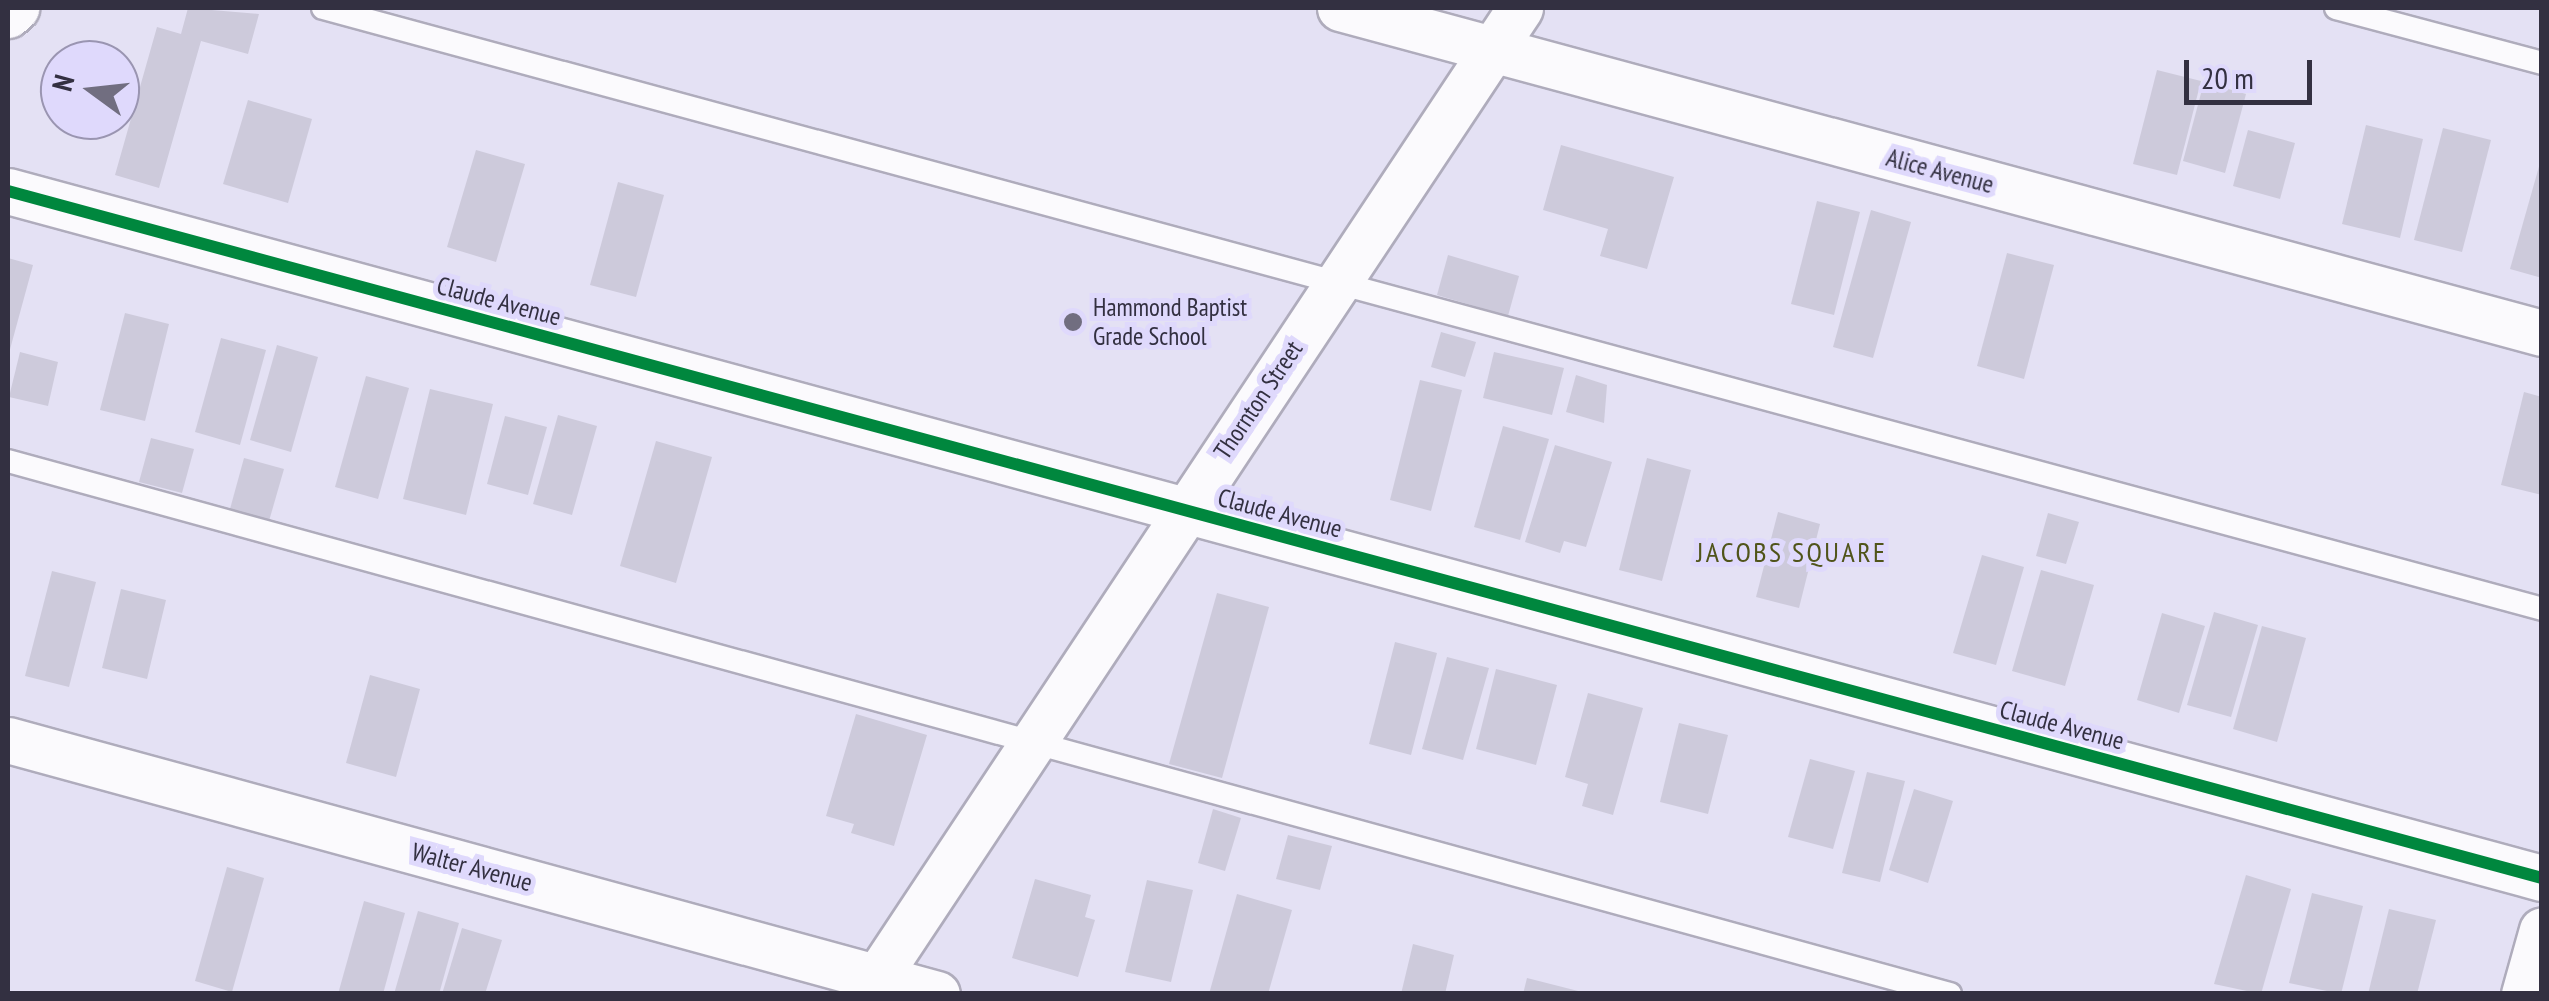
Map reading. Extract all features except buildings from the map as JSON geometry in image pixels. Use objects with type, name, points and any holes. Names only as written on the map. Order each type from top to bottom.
[{"type":"street","points":[[8,15],[16,8]]},
{"type":"street","name":"Alice Avenue","points":[[1340,8],[2542,333]]},
{"type":"street","name":"Thornton Street","points":[[871,986],[1520,8]]},
{"type":"street","name":"Claude Avenue","points":[[8,192],[2542,878]]},
{"type":"street","name":"Walter Avenue","points":[[8,740],[871,986],[937,994]]},
{"type":"street","points":[[2524,994],[2542,930]]},
{"type":"lane","points":[[323,8],[2542,609]]},
{"type":"lane","points":[[2336,8],[2542,63]]},
{"type":"lane","points":[[8,461],[1950,994]]},
{"type":"cycle path","points":[[8,191],[2542,878]]},
{"type":"place","name":"Hammond Baptist Grade School","points":[[1073,322]]},
{"type":"district","name":"JACOBS SQUARE","points":[[1792,552]]}]
